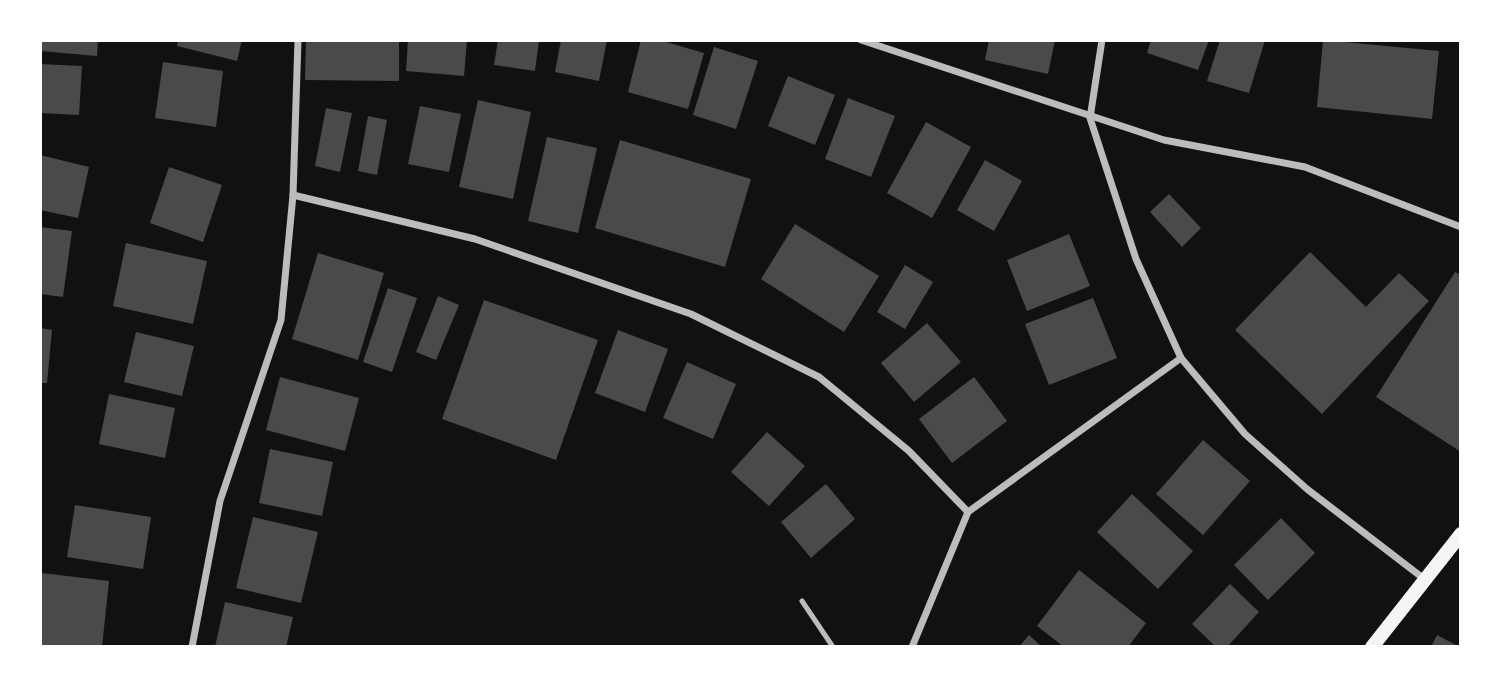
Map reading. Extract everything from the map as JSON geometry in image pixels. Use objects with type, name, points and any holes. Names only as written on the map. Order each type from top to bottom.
[{"type":"main road","points":[[1371,647],[1423,578],[1461,534]]},
{"type":"street","points":[[192,647],[220,501],[281,320],[293,195],[298,40]]},
{"type":"street","points":[[861,40],[1090,118],[1164,140],[1305,167],[1461,227]]},
{"type":"street","points":[[1102,40],[1090,118],[1136,259],[1181,358],[1245,434],[1307,489],[1423,578]]},
{"type":"street","points":[[293,195],[475,239],[691,314],[819,377],[909,451],[968,512]]},
{"type":"street","points":[[912,647],[968,512],[1181,358]]},
{"type":"lane","points":[[802,601],[833,647]]},
{"type":"building","points":[[40,40],[98,40],[97,56],[40,51]]},
{"type":"building","points":[[178,40],[242,40],[237,61],[177,46]]},
{"type":"building","points":[[306,40],[399,40],[399,81],[305,80]]},
{"type":"building","points":[[408,40],[467,40],[464,76],[406,71]]},
{"type":"building","points":[[498,40],[539,40],[535,71],[494,65]]},
{"type":"building","points":[[561,40],[607,40],[599,81],[555,72]]},
{"type":"building","points":[[641,40],[659,40],[704,53],[688,109],[628,92]]},
{"type":"building","points":[[989,40],[1055,40],[1048,74],[985,60]]},
{"type":"building","points":[[1151,40],[1209,40],[1198,70],[1147,53]]},
{"type":"building","points":[[1220,40],[1265,40],[1249,93],[1207,81]]},
{"type":"building","points":[[1323,40],[1439,51],[1432,119],[1317,107]]},
{"type":"building","points":[[714,47],[758,61],[736,129],[693,115]]},
{"type":"building","points":[[163,62],[223,71],[216,127],[155,118]]},
{"type":"building","points":[[40,64],[82,66],[79,115],[40,113]]},
{"type":"building","points":[[788,76],[835,95],[815,145],[768,126]]},
{"type":"building","points":[[848,98],[895,116],[871,177],[825,159]]},
{"type":"building","points":[[478,100],[531,112],[513,199],[459,187]]},
{"type":"building","points":[[420,106],[461,114],[449,172],[408,164]]},
{"type":"building","points":[[326,108],[352,113],[340,172],[315,166]]},
{"type":"building","points":[[368,116],[387,120],[377,175],[358,171]]},
{"type":"building","points":[[926,122],[971,147],[932,218],[887,193]]},
{"type":"building","points":[[547,137],[597,148],[578,233],[528,221]]},
{"type":"building","points":[[620,140],[751,179],[725,267],[595,228]]},
{"type":"building","points":[[40,155],[89,167],[78,218],[40,210]]},
{"type":"building","points":[[985,160],[1022,181],[994,231],[957,210]]},
{"type":"building","points":[[169,167],[222,185],[203,242],[150,223]]},
{"type":"building","points":[[1169,194],[1201,228],[1182,247],[1150,212]]},
{"type":"building","points":[[795,224],[879,276],[844,332],[761,279]]},
{"type":"building","points":[[40,227],[72,231],[63,297],[40,294]]},
{"type":"building","points":[[1069,234],[1090,286],[1027,311],[1007,260]]},
{"type":"building","points":[[126,243],[207,261],[193,324],[113,306]]},
{"type":"building","points":[[1310,252],[1366,307],[1399,273],[1429,301],[1322,414],[1235,330]]},
{"type":"building","points":[[318,253],[384,273],[358,360],[292,339]]},
{"type":"building","points":[[905,265],[933,282],[905,329],[877,312]]},
{"type":"building","points":[[1455,272],[1461,275],[1461,452],[1376,397]]},
{"type":"building","points":[[388,288],[417,298],[392,372],[363,362]]},
{"type":"building","points":[[438,296],[459,305],[436,360],[416,352]]},
{"type":"building","points":[[1093,298],[1117,358],[1049,385],[1025,324]]},
{"type":"building","points":[[484,300],[598,340],[556,460],[442,419]]},
{"type":"building","points":[[927,323],[961,362],[914,402],[881,363]]},
{"type":"building","points":[[40,328],[52,330],[47,383],[40,383]]},
{"type":"building","points":[[618,330],[668,349],[645,412],[595,393]]},
{"type":"building","points":[[136,332],[194,346],[182,396],[124,382]]},
{"type":"building","points":[[687,362],[736,384],[713,439],[663,418]]},
{"type":"building","points":[[280,377],[359,398],[345,451],[266,430]]},
{"type":"building","points":[[974,377],[1007,421],[952,463],[919,419]]},
{"type":"building","points":[[109,394],[175,408],[165,458],[99,444]]},
{"type":"building","points":[[767,432],[805,466],[769,506],[731,472]]},
{"type":"building","points":[[1203,440],[1250,481],[1203,535],[1156,494]]},
{"type":"building","points":[[270,449],[333,462],[322,516],[259,503]]},
{"type":"building","points":[[826,484],[855,519],[811,558],[781,522]]},
{"type":"building","points":[[1132,494],[1193,551],[1158,589],[1097,532]]},
{"type":"building","points":[[75,505],[151,517],[143,569],[67,557]]},
{"type":"building","points":[[253,517],[318,532],[301,603],[236,588]]},
{"type":"building","points":[[1281,518],[1315,553],[1268,600],[1234,565]]},
{"type":"building","points":[[1079,570],[1146,623],[1128,647],[1064,647],[1037,626]]},
{"type":"building","points":[[42,573],[109,581],[102,647],[40,647]]},
{"type":"building","points":[[1230,584],[1259,612],[1227,647],[1216,647],[1192,624]]},
{"type":"building","points":[[225,602],[293,617],[286,647],[215,647]]},
{"type":"building","points":[[1029,635],[1042,647],[1019,647]]},
{"type":"building","points":[[1437,635],[1460,647],[1431,647]]}]
